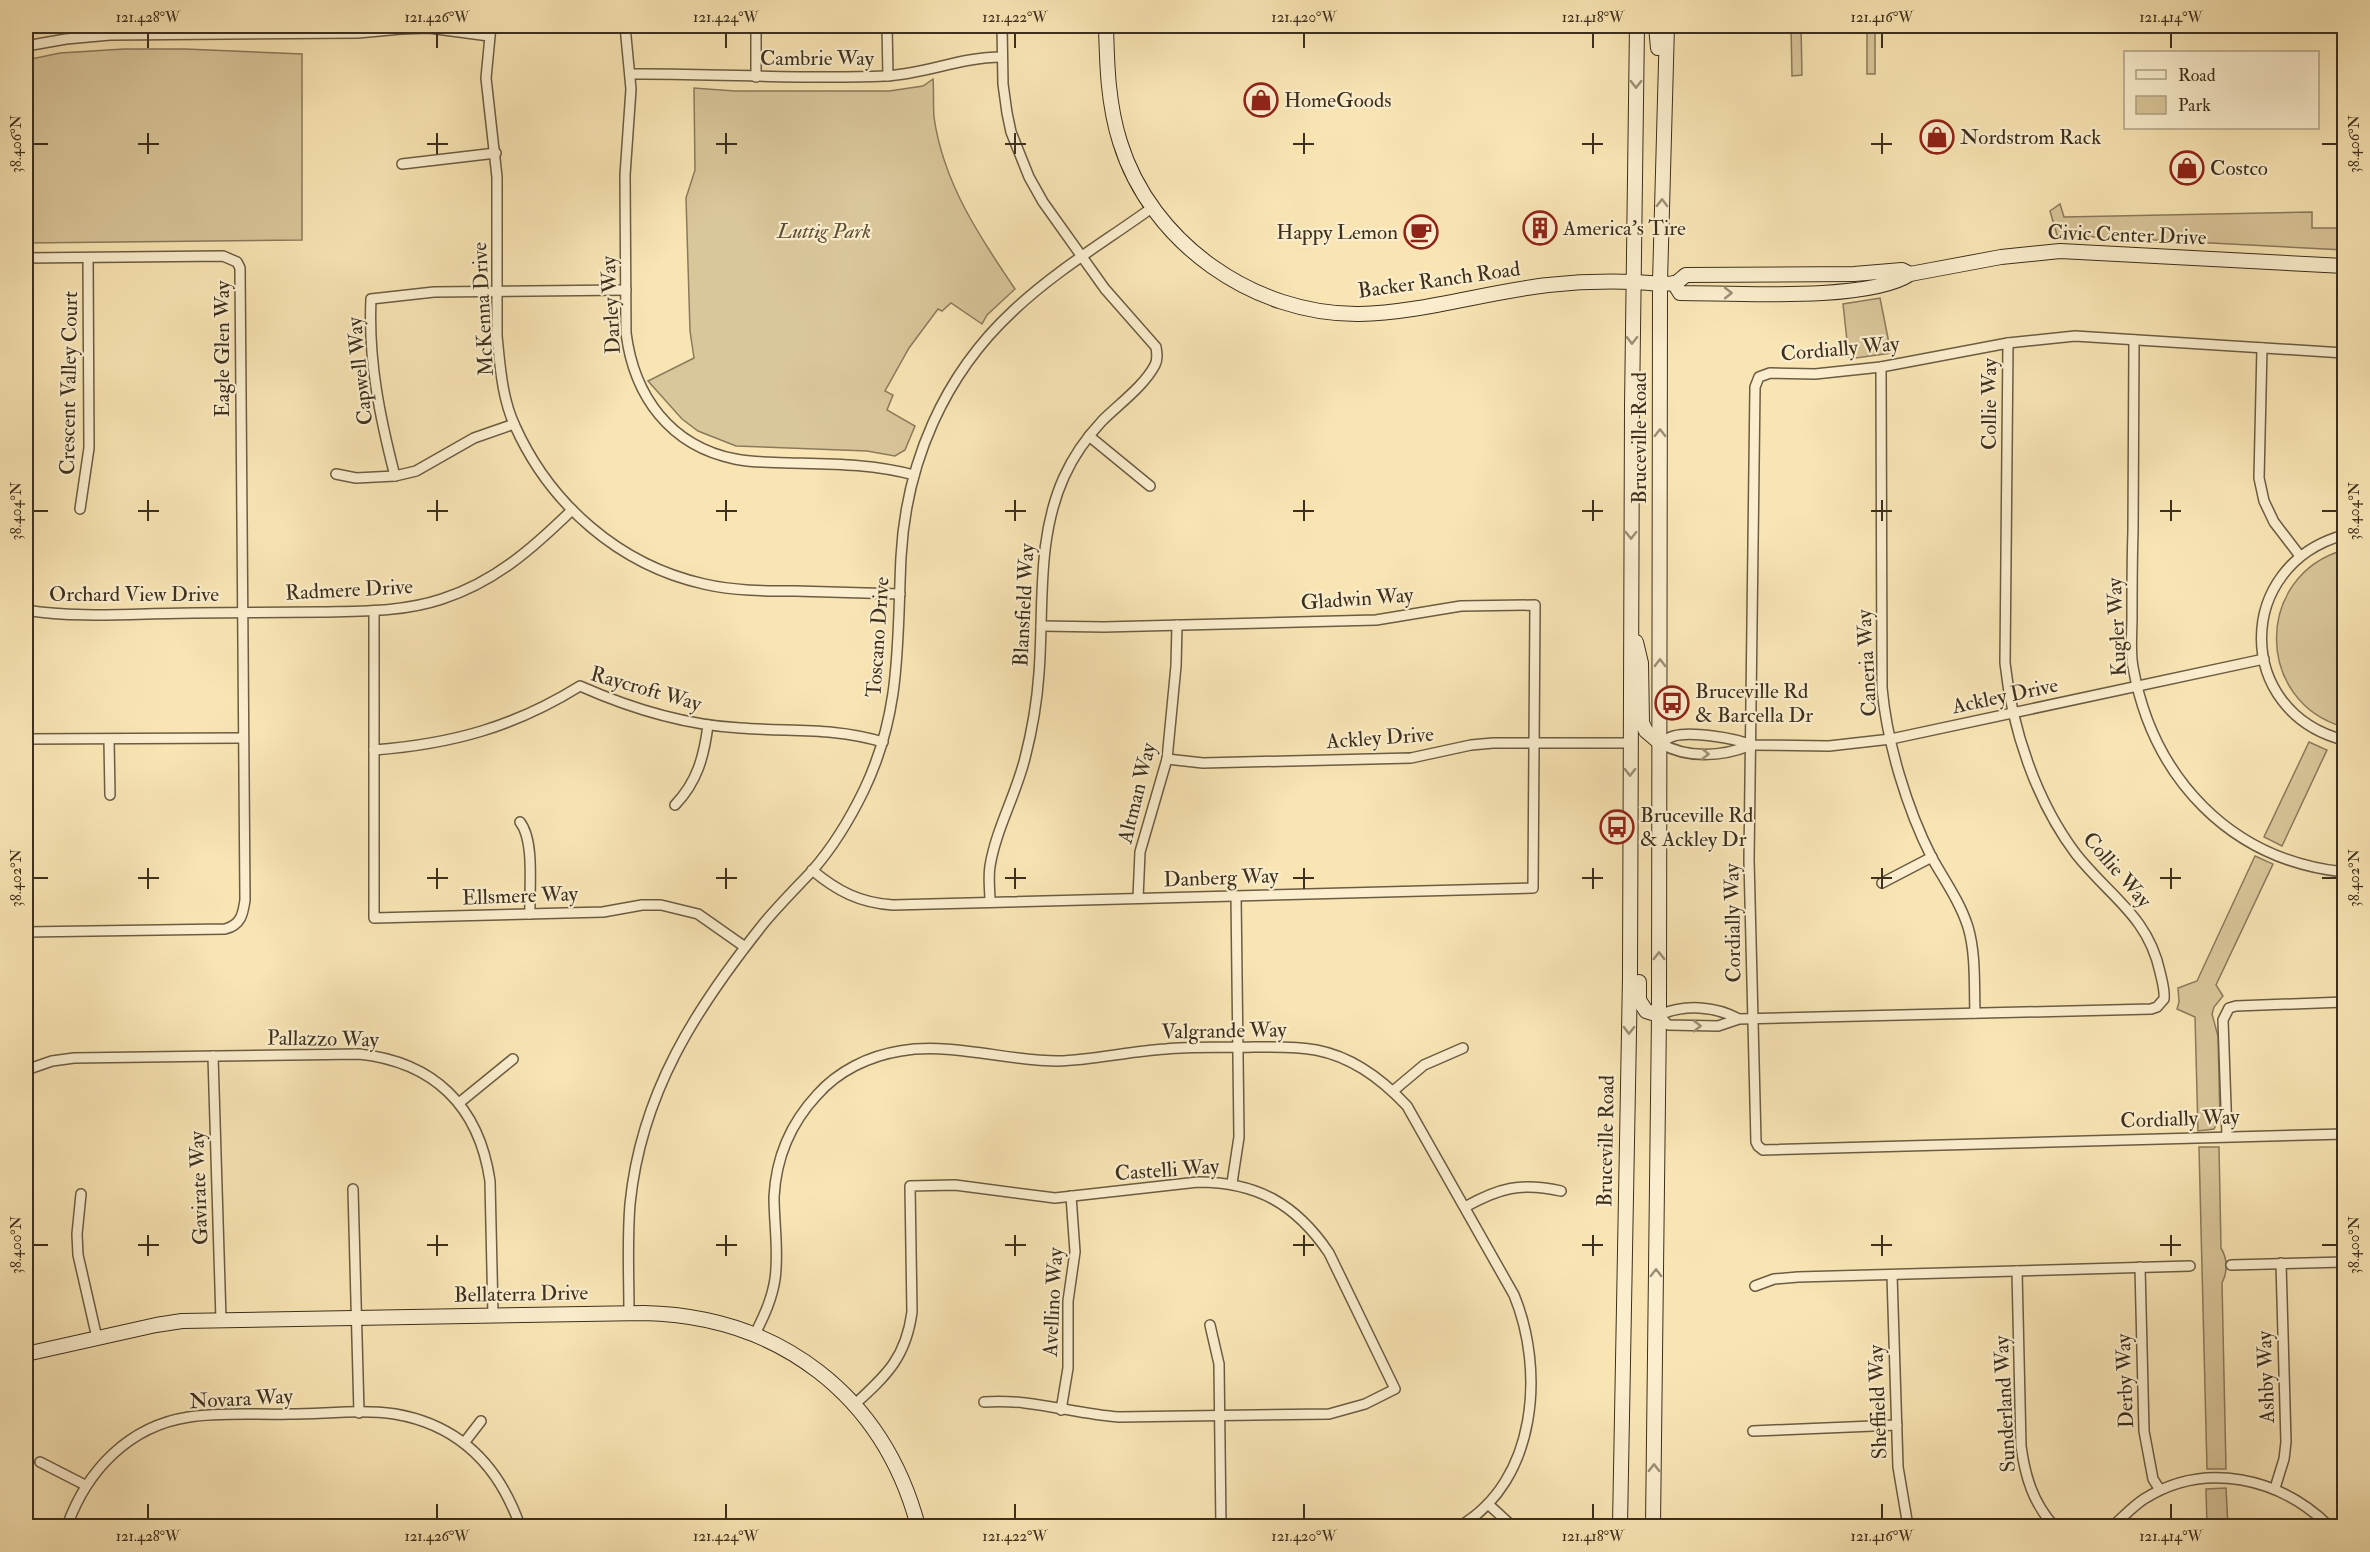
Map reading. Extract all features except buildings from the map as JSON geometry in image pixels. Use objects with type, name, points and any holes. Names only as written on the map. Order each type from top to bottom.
[{"type":"main road","name":"Backer Ranch Road","points":[[1106,26],[1107,75],[1112,115],[1120,144],[1132,172],[1153,207],[1185,245],[1216,270],[1251,290],[1307,309],[1337,313],[1376,313],[1548,285],[1633,281]]},
{"type":"main road","name":"Bruceville Road","points":[[1620,1527],[1630,977],[1633,281],[1637,26]]},
{"type":"main road","name":"Bruceville Road","points":[[1656,26],[1658,40],[1657,99],[1664,133]]},
{"type":"main road","name":"Bruceville Road","points":[[1653,1527],[1660,743],[1667,283],[1664,133],[1667,26]]},
{"type":"main road","name":"Civic Center Drive","points":[[1633,281],[1667,283],[1686,275],[1854,274],[1902,270],[1910,274],[2001,257],[2060,251],[2344,266]]},
{"type":"main road","name":"Bruceville Road","points":[[1631,623],[1641,663],[1642,723],[1646,731],[1660,743]]},
{"type":"main road","name":"Bruceville Road","points":[[1629,900],[1638,938],[1639,1000],[1646,1011],[1659,1014]]},
{"type":"main road","name":"Bellaterra Drive","points":[[26,1354],[182,1321],[629,1313],[686,1315],[726,1324],[755,1334],[809,1364],[855,1404],[891,1455],[908,1494],[918,1527]]},
{"type":"street","name":"McKenna Drive","points":[[491,26],[487,88],[496,153],[500,365],[514,424],[542,473],[572,510],[611,543],[637,559],[675,576],[704,584],[755,590],[900,594]]},
{"type":"street","name":"Darley Way","points":[[625,26],[631,116],[626,167],[626,333],[635,375],[645,395],[657,413],[678,433],[716,454],[737,460],[868,465],[914,475]]},
{"type":"street","points":[[756,26],[756,77]]},
{"type":"street","points":[[887,26],[888,76]]},
{"type":"street","points":[[1002,26],[1007,113],[1021,159],[1043,202],[1082,257]]},
{"type":"street","points":[[26,46],[66,39],[250,30],[429,28],[489,36]]},
{"type":"street","name":"Cambrie Way","points":[[630,74],[756,77],[888,76],[915,73],[962,60],[1002,57]]},
{"type":"street","points":[[402,164],[496,153]]},
{"type":"street","name":"Toscano Drive","points":[[629,1313],[630,1201],[645,1128],[667,1069],[684,1035],[745,947],[812,870],[842,831],[865,788],[883,742],[895,687],[903,537],[914,475],[932,422],[976,351],[1015,309],[1082,257],[1153,207]]},
{"type":"street","name":"Eagle Glen Way","points":[[26,258],[223,256],[237,262],[240,268],[240,528],[243,613]]},
{"type":"street","name":"Blansfield Way","points":[[990,902],[990,868],[994,849],[1018,785],[1034,717],[1039,675],[1044,544],[1054,500],[1065,475],[1089,436],[1140,383],[1155,365],[1158,356],[1151,340],[1105,289],[1082,257]]},
{"type":"street","name":"Crescent Valley Court","points":[[80,508],[89,448],[88,258]]},
{"type":"street","name":"Capwell Way","points":[[395,476],[375,390],[370,323],[371,299],[434,292],[626,290]]},
{"type":"street","name":"Cordially Way","points":[[2344,353],[2075,336],[2008,343],[1881,367],[1815,374],[1770,374],[1759,377],[1756,381],[1749,861],[1756,1142],[1763,1150],[2344,1134]]},
{"type":"street","name":"Kugler Way","points":[[2134,340],[2132,658],[2148,724],[2175,776],[2203,808],[2239,835],[2274,855],[2311,867],[2344,872]]},
{"type":"street","name":"Collie Way","points":[[1739,1019],[1726,1012],[1711,1009],[1673,1009],[1659,1014],[1668,1025],[1718,1026],[1739,1019],[2151,1009],[2162,1003],[2164,999],[2155,951],[2146,933],[2135,917],[2104,887],[2076,854],[2052,817],[2035,781],[2013,714],[2006,663],[2008,343]]},
{"type":"street","points":[[2262,348],[2259,478],[2274,522],[2300,556]]},
{"type":"street","name":"Caneria Way","points":[[1881,367],[1882,688],[1884,709],[1906,795],[1932,857],[1958,902],[1968,928],[1973,951],[1975,1013]]},
{"type":"street","points":[[336,474],[366,478],[395,476],[416,471],[474,438],[514,424]]},
{"type":"street","points":[[1089,436],[1150,486]]},
{"type":"street","name":"Radmere Drive","points":[[243,613],[374,611],[413,607],[442,599],[470,589],[520,559],[572,510]]},
{"type":"street","points":[[2344,536],[2319,544],[2300,556],[2277,581],[2268,601],[2262,630],[2264,659],[2272,683],[2288,707],[2312,727],[2344,740]]},
{"type":"street","name":"Gladwin Way","points":[[1041,626],[1376,620],[1461,606],[1535,605],[1534,744]]},
{"type":"street","name":"Orchard View Drive","points":[[26,610],[63,614],[243,613]]},
{"type":"street","name":"Ellsmere Way","points":[[374,611],[375,918],[603,912],[642,905],[674,907],[692,912],[709,921],[745,947]]},
{"type":"street","points":[[26,932],[225,929],[234,927],[240,920],[245,900],[242,738],[243,613]]},
{"type":"street","name":"Altman Way","points":[[1138,898],[1140,852],[1167,759],[1176,666],[1177,625]]},
{"type":"street","name":"Ackley Drive","points":[[1660,743],[1675,752],[1720,754],[1751,745],[1829,746],[1891,739],[2264,659]]},
{"type":"street","name":"Raycroft Way","points":[[374,750],[434,744],[481,732],[538,710],[580,686],[637,709],[672,719],[740,729],[841,731],[883,742]]},
{"type":"street","points":[[675,805],[697,775],[708,725]]},
{"type":"street","name":"Ackley Drive","points":[[1660,743],[1675,735],[1720,736],[1751,745]]},
{"type":"street","points":[[26,739],[242,738]]},
{"type":"street","points":[[109,740],[110,795]]},
{"type":"street","name":"Ackley Drive","points":[[1167,759],[1203,763],[1412,758],[1471,745],[1493,743],[1630,743]]},
{"type":"street","name":"Danberg Way","points":[[812,870],[846,894],[863,901],[881,904],[1533,888],[1534,744]]},
{"type":"street","points":[[520,822],[526,830],[530,847],[530,914]]},
{"type":"street","points":[[1882,883],[1932,857]]},
{"type":"street","points":[[1232,1183],[1239,1137],[1236,896]]},
{"type":"street","points":[[2227,1136],[2223,1020],[2229,1008],[2344,1002]]},
{"type":"street","name":"Valgrande Way","points":[[755,1334],[768,1306],[775,1279],[774,1197],[782,1152],[791,1130],[818,1093],[842,1074],[876,1057],[913,1049],[943,1049],[1061,1061],[1167,1048],[1292,1047],[1331,1054],[1371,1073],[1393,1091],[1418,1124],[1514,1295],[1527,1336],[1530,1357],[1529,1416],[1517,1460],[1506,1480],[1488,1504],[1460,1527]]},
{"type":"street","points":[[1393,1091],[1424,1065],[1463,1048]]},
{"type":"street","name":"Pallazzo Way","points":[[26,1070],[52,1061],[74,1058],[360,1054],[379,1056],[407,1064],[427,1075],[459,1103],[472,1121],[487,1160],[490,1181],[493,1315]]},
{"type":"street","name":"Gavirate Way","points":[[213,1056],[220,1320]]},
{"type":"street","points":[[459,1103],[513,1059]]},
{"type":"street","name":"Castelli Way","points":[[855,1404],[895,1364],[909,1331],[912,1312],[910,1186],[955,1185],[1041,1197],[1071,1196],[1198,1182],[1232,1183],[1253,1189],[1273,1198],[1302,1219],[1317,1235],[1329,1253],[1395,1389],[1365,1404],[1329,1414],[1119,1418],[1022,1402],[984,1402]]},
{"type":"street","points":[[1465,1207],[1491,1193],[1510,1188],[1542,1187],[1560,1191]]},
{"type":"street","points":[[353,1189],[359,1413]]},
{"type":"street","points":[[81,1194],[77,1233],[78,1255],[97,1338]]},
{"type":"street","name":"Avellino Way","points":[[1061,1410],[1068,1368],[1068,1301],[1075,1251],[1071,1196]]},
{"type":"street","points":[[2231,1264],[2344,1262]]},
{"type":"street","name":"Ashby Way","points":[[2275,1488],[2284,1459],[2286,1442],[2281,1263]]},
{"type":"street","points":[[1755,1286],[1774,1279],[1798,1277],[2190,1266]]},
{"type":"street","name":"Derby Way","points":[[2140,1268],[2144,1431],[2152,1479],[2160,1490]]},
{"type":"street","name":"Sunderland Way","points":[[2017,1271],[2021,1446],[2024,1472],[2035,1501],[2054,1527]]},
{"type":"street","name":"Sheffield Way","points":[[1893,1275],[1898,1467],[1908,1527]]},
{"type":"street","points":[[1210,1325],[1219,1364],[1221,1527]]},
{"type":"street","name":"Novara Way","points":[[67,1527],[85,1485],[99,1467],[123,1445],[157,1426],[202,1416],[359,1413],[393,1414],[416,1419],[464,1443],[481,1458],[500,1482],[520,1527]]},
{"type":"street","points":[[464,1443],[481,1421]]},
{"type":"street","points":[[1753,1431],[1897,1425]]},
{"type":"street","points":[[40,1462],[85,1485]]},
{"type":"street","points":[[2113,1527],[2143,1500],[2160,1490],[2198,1480],[2231,1478],[2275,1488],[2310,1509],[2329,1527]]},
{"type":"street","points":[[1488,1504],[1512,1527]]},
{"type":"green space","points":[[1791,26],[1801,26],[1802,75],[1792,76]]},
{"type":"green space","points":[[1867,26],[1875,26],[1875,74],[1867,74]]},
{"type":"green space","points":[[124,49],[302,54],[302,240],[26,243],[26,60],[60,53]]},
{"type":"green space","name":"Luttig Park","points":[[933,79],[934,117],[945,164],[964,208],[1015,289],[987,315],[982,324],[951,303],[942,311],[938,309],[909,348],[885,391],[893,395],[887,410],[915,426],[905,450],[895,456],[867,451],[736,446],[698,431],[682,419],[648,381],[694,358],[690,331],[686,198],[695,170],[694,88],[735,91],[889,91],[923,86]]},
{"type":"green space","points":[[2060,204],[2064,217],[2312,212],[2312,228],[2344,228],[2344,250],[2057,235],[2050,211]]},
{"type":"green space","points":[[1880,298],[1891,353],[1849,359],[1843,304]]},
{"type":"green space","points":[[2344,550],[2344,727],[2314,713],[2293,692],[2281,667],[2276,638],[2281,610],[2293,585],[2314,564]]},
{"type":"green space","points":[[2309,742],[2327,750],[2282,846],[2264,837]]},
{"type":"green space","points":[[2255,856],[2273,864],[2216,985],[2223,996],[2214,1007],[2212,1014],[2218,1036],[2220,1118],[2214,1129],[2198,1131],[2195,1017],[2177,1009],[2178,988],[2197,981]]},
{"type":"green space","points":[[2199,1147],[2219,1147],[2221,1248],[2226,1266],[2222,1283],[2226,1469],[2207,1469]]},
{"type":"green space","points":[[2226,1488],[2228,1526],[2207,1526],[2206,1489]]},
{"type":"place","name":"HomeGoods","points":[[1261,100]]},
{"type":"place","name":"Nordstrom Rack","points":[[1937,137]]},
{"type":"place","name":"Costco","points":[[2187,168]]},
{"type":"place","name":"America's Tire","points":[[1540,228]]},
{"type":"place","name":"Happy Lemon","points":[[1421,232]]},
{"type":"place","name":"Bruceville Rd & Barcella Dr","points":[[1672,703]]},
{"type":"place","name":"Bruceville Rd & Ackley Dr","points":[[1617,827]]}]
